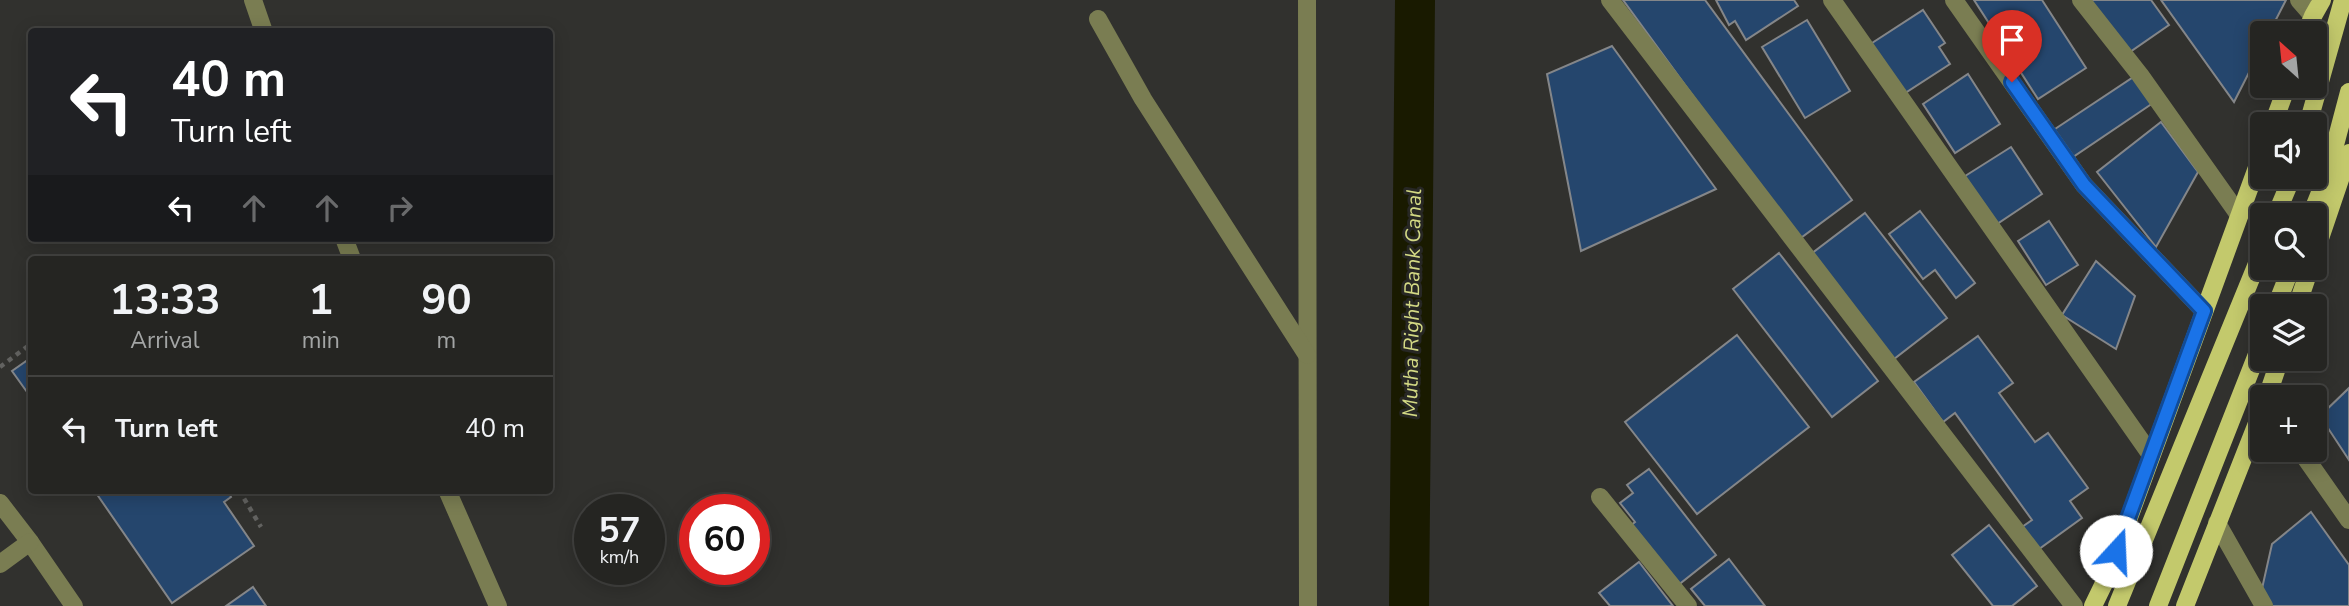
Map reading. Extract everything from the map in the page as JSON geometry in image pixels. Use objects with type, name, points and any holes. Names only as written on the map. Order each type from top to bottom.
[{"type":"main road","points":[[2310,21],[2322,0]]},
{"type":"main road","points":[[2311,112],[2343,0]]},
{"type":"main road","points":[[2316,203],[2327,175],[2349,92]]},
{"type":"main road","points":[[2327,218],[2349,153]]},
{"type":"main road","points":[[2092,606],[2108,575],[2250,186]]},
{"type":"main road","points":[[2117,606],[2250,280]]},
{"type":"main road","points":[[2158,606],[2250,371]]},
{"type":"main road","points":[[2185,606],[2250,440]]},
{"type":"street","points":[[253,0],[263,28]]},
{"type":"street","points":[[1307,0],[1308,606]]},
{"type":"street","points":[[1610,0],[2074,606]]},
{"type":"street","points":[[1832,0],[2151,456]]},
{"type":"street","points":[[1954,0],[2084,185],[2204,311]]},
{"type":"street","points":[[2081,0],[2140,75],[2239,215]]},
{"type":"street","points":[[2299,0],[2312,16]]},
{"type":"street","points":[[1098,19],[1143,99],[1307,356]]},
{"type":"street","points":[[2308,462],[2349,520]]},
{"type":"street","points":[[449,494],[498,606]]},
{"type":"street","points":[[1600,498],[1688,606]]},
{"type":"street","points":[[0,503],[74,606]]},
{"type":"street","points":[[2217,523],[2264,606]]},
{"type":"street","points":[[0,564],[30,542]]},
{"type":"path","points":[[0,367],[28,346]]},
{"type":"path","points":[[241,494],[261,527]]},
{"type":"building","points":[[1623,0],[1705,0],[1852,200],[1798,240]]},
{"type":"building","points":[[1716,0],[1794,0],[1798,6],[1746,40],[1735,21],[1729,25]]},
{"type":"building","points":[[1974,0],[2042,0],[2086,68],[2038,99]]},
{"type":"building","points":[[2089,0],[2151,0],[2169,25],[2127,54]]},
{"type":"building","points":[[2161,0],[2286,0],[2275,21],[2250,21],[2250,71],[2234,102]]},
{"type":"building","points":[[1923,10],[1945,43],[1939,47],[1950,64],[1902,95],[1869,45]]},
{"type":"building","points":[[1807,20],[1850,91],[1805,118],[1762,47]]},
{"type":"building","points":[[1612,46],[1716,189],[1581,251],[1547,74]]},
{"type":"building","points":[[1968,74],[2000,124],[1955,153],[1923,104]]},
{"type":"building","points":[[2138,74],[2156,101],[2070,159],[2052,131]]},
{"type":"building","points":[[2161,122],[2198,172],[2156,247],[2097,172]]},
{"type":"building","points":[[2011,147],[2042,194],[1994,226],[1962,178]]},
{"type":"building","points":[[1920,211],[1975,283],[1956,298],[1935,270],[1923,279],[1889,234]]},
{"type":"building","points":[[1865,213],[1947,318],[1894,359],[1811,254]]},
{"type":"building","points":[[2049,221],[2078,265],[2046,285],[2018,241]]},
{"type":"building","points":[[1779,253],[1878,381],[1832,417],[1733,289]]},
{"type":"building","points":[[2096,261],[2135,296],[2116,349],[2062,315]]},
{"type":"building","points":[[1737,335],[1809,427],[1697,514],[1625,422]]},
{"type":"building","points":[[1978,336],[2013,383],[1999,393],[2035,442],[2048,433],[2088,488],[2070,501],[2082,518],[2039,549],[2022,527],[2032,520],[1955,413],[1943,422],[1914,382]]},
{"type":"building","points":[[28,360],[28,393],[12,371]]},
{"type":"building","points":[[2349,388],[2349,460],[2327,427],[2327,409]]},
{"type":"building","points":[[1649,469],[1716,555],[1677,586],[1630,526],[1635,522],[1620,503],[1633,493],[1627,485]]},
{"type":"building","points":[[97,494],[229,494],[231,497],[224,502],[254,546],[172,603]]},
{"type":"building","points":[[2311,512],[2349,565],[2349,606],[2270,606],[2261,593],[2272,544]]},
{"type":"building","points":[[1989,525],[2037,586],[2012,606],[1993,606],[1952,555]]},
{"type":"building","points":[[1729,559],[1765,606],[1705,606],[1691,589]]},
{"type":"building","points":[[1639,562],[1673,606],[1610,606],[1599,593]]},
{"type":"building","points":[[253,587],[266,606],[226,606]]},
{"type":"waterway","name":"Mutha Right Bank Canal","points":[[1409,606],[1415,0]]},
{"type":"route","points":[[2012,82],[2084,185],[2204,311],[2116,551]]}]
